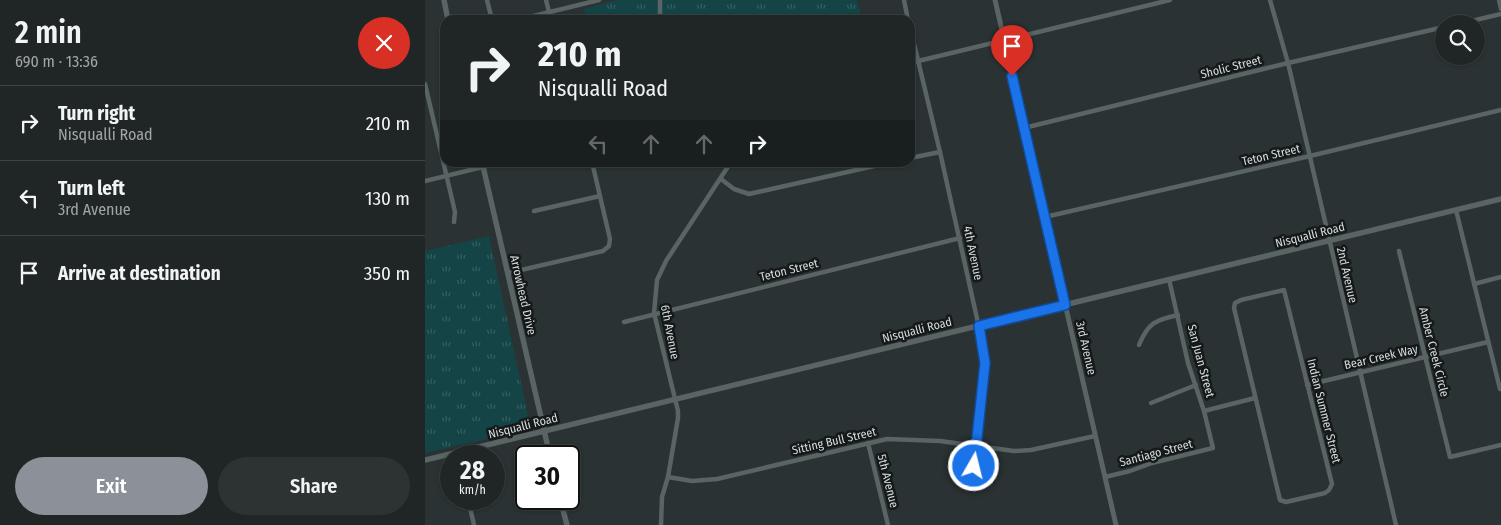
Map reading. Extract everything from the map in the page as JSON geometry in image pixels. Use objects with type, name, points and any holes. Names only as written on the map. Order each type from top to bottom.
[{"type":"main road","points":[[443,0],[447,15]]},
{"type":"main road","name":"Arrowhead Drive","points":[[483,167],[548,445]]},
{"type":"main road","name":"Nisqualli Road","points":[[491,445],[1501,199]]},
{"type":"main road","name":"Nisqualli Road","points":[[425,460],[440,457]]},
{"type":"main road","points":[[563,510],[567,525]]},
{"type":"street","points":[[487,0],[491,15]]},
{"type":"street","points":[[546,0],[549,12]]},
{"type":"street","points":[[537,15],[599,0]]},
{"type":"street","points":[[660,0],[661,15]]},
{"type":"street","points":[[904,0],[907,15]]},
{"type":"street","name":"3rd Avenue","points":[[995,0],[1116,525]]},
{"type":"street","points":[[915,62],[1170,0]]},
{"type":"street","name":"2nd Avenue","points":[[1271,0],[1289,63],[1396,525]]},
{"type":"street","points":[[1499,0],[1501,9]]},
{"type":"street","points":[[1485,18],[1501,14]]},
{"type":"street","name":"Sholic Street","points":[[1024,128],[1435,29]]},
{"type":"street","name":"4th Avenue","points":[[915,48],[960,238],[985,363],[971,486]]},
{"type":"street","points":[[425,84],[440,150]]},
{"type":"street","name":"Teton Street","points":[[1045,217],[1501,110]]},
{"type":"street","points":[[915,157],[940,152]]},
{"type":"street","points":[[444,167],[455,212],[454,222]]},
{"type":"street","points":[[425,182],[476,167]]},
{"type":"street","points":[[508,273],[603,251],[609,246],[610,239],[593,167]]},
{"type":"street","name":"6th Avenue","points":[[661,525],[663,498],[678,418],[654,313],[657,280],[665,261],[728,167]]},
{"type":"street","points":[[721,179],[733,189],[749,194],[870,167]]},
{"type":"street","points":[[534,212],[600,196]]},
{"type":"street","points":[[1456,210],[1500,389]]},
{"type":"street","name":"Teton Street","points":[[624,322],[960,238]]},
{"type":"street","name":"Amber Creek Circle","points":[[1399,251],[1450,457],[1501,445]]},
{"type":"street","points":[[1474,284],[1501,277]]},
{"type":"street","name":"San Juan Street","points":[[1169,279],[1188,363],[1204,411],[1213,448]]},
{"type":"street","name":"Indian Summer Street","points":[[1284,290],[1307,385],[1332,484],[1325,493],[1282,502],[1255,398],[1234,308],[1235,303],[1284,290]]},
{"type":"street","points":[[1139,345],[1150,324],[1161,318],[1178,315]]},
{"type":"street","name":"Bear Creek Way","points":[[1307,385],[1488,342]]},
{"type":"street","points":[[1151,403],[1196,386]]},
{"type":"street","points":[[1204,411],[1255,398]]},
{"type":"street","name":"Sitting Bull Street","points":[[668,477],[692,481],[717,479],[887,439],[940,441],[1014,451],[1031,450],[1095,436]]},
{"type":"street","name":"5th Avenue","points":[[868,443],[888,525]]},
{"type":"street","name":"Santiago Street","points":[[1105,477],[1129,471],[1151,462],[1213,448]]},
{"type":"street","points":[[471,510],[474,525]]},
{"type":"green space","points":[[616,0],[857,0],[861,15],[585,15],[584,9]]},
{"type":"green space","points":[[489,236],[531,429],[460,445],[440,445],[440,450],[425,453],[425,251]]},
{"type":"route","points":[[974,466],[985,363],[979,326],[1065,305],[1012,76]]}]
